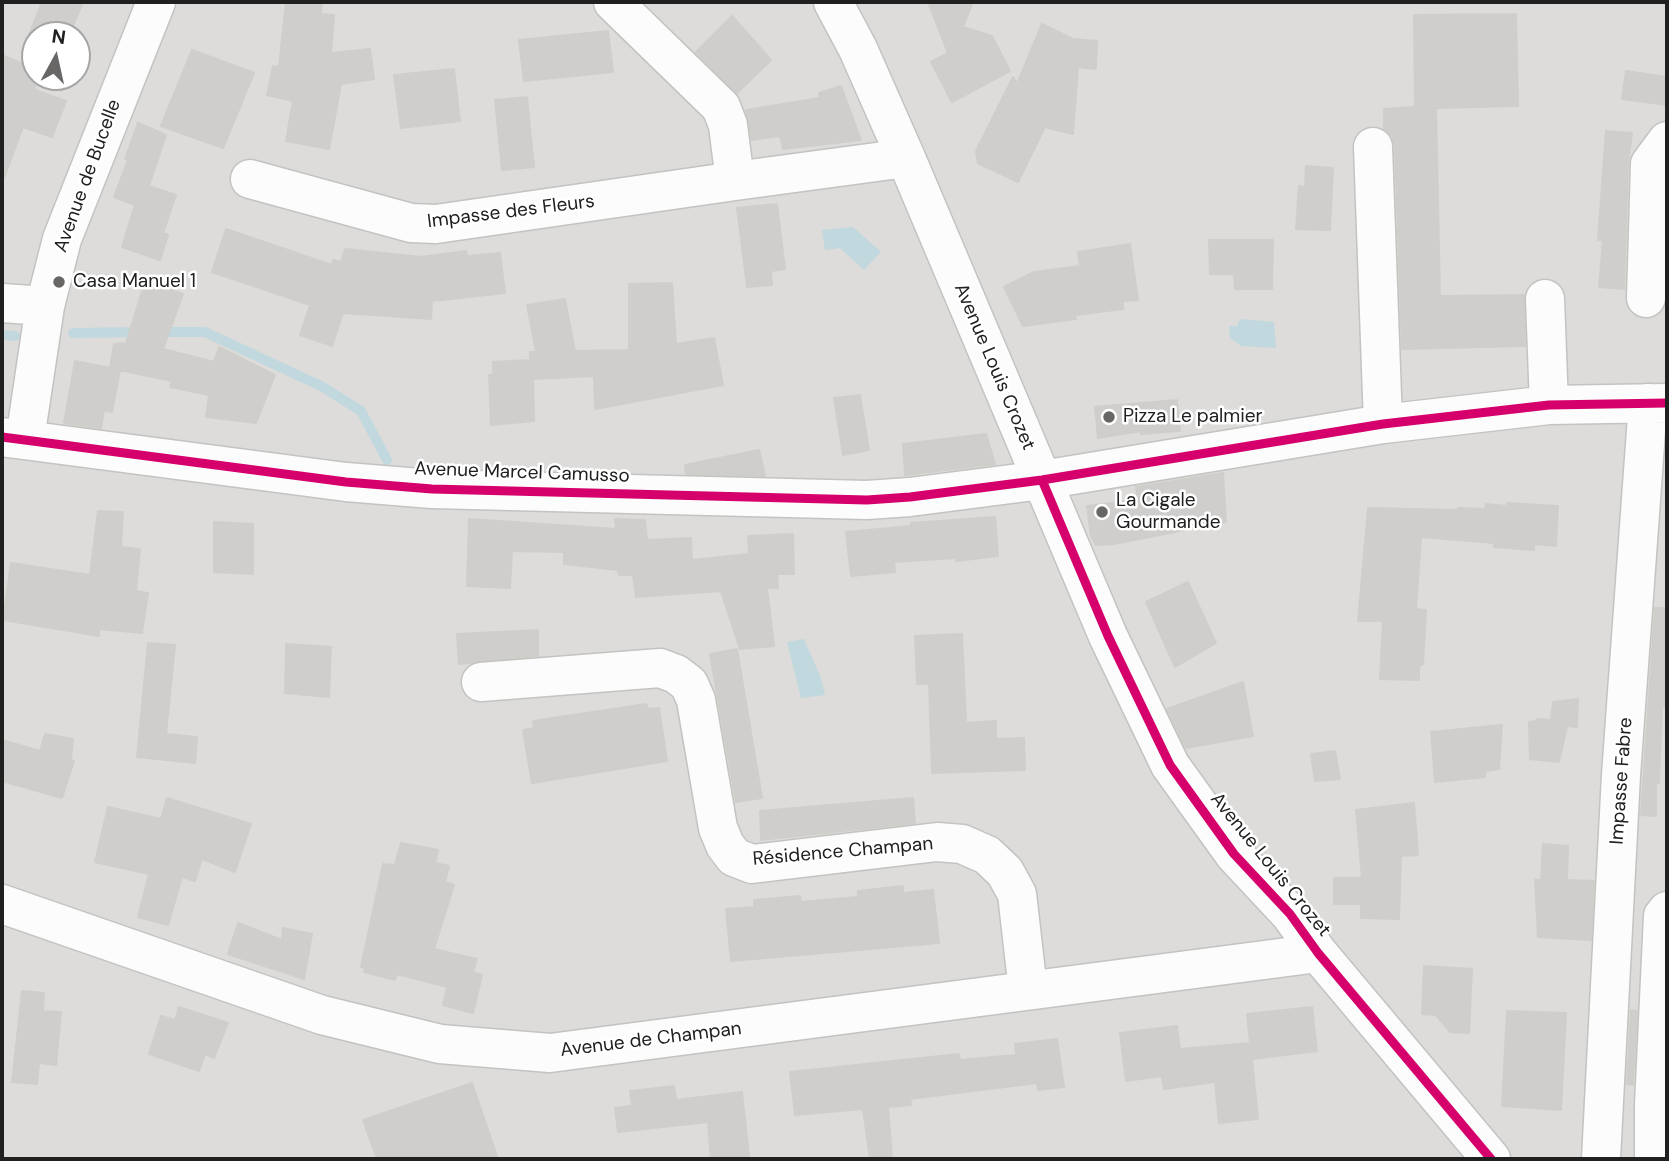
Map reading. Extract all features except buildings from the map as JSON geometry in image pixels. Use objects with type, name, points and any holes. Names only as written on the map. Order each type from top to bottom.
[{"type":"street","name":"Avenue de Bucelle","points":[[8,444],[62,239],[156,2]]},
{"type":"street","points":[[613,2],[721,107],[728,125],[735,181]]},
{"type":"street","name":"Avenue Louis Crozet","points":[[833,2],[858,49],[906,159],[1108,636],[1170,765],[1234,854],[1290,914],[1318,953],[1492,1159]]},
{"type":"street","points":[[1646,298],[1650,164],[1667,141]]},
{"type":"street","points":[[1373,146],[1383,424]]},
{"type":"street","name":"Impasse des Fleurs","points":[[250,179],[411,223],[436,224],[906,159]]},
{"type":"street","points":[[1545,299],[1549,405]]},
{"type":"street","points":[[2,303],[45,306]]},
{"type":"street","name":"Avenue Marcel Camusso","points":[[8,444],[333,481],[432,489],[867,500],[1042,480],[1383,424],[1549,405],[1658,403]]},
{"type":"street","name":"Impasse Fabre","points":[[1601,1159],[1621,775],[1658,403]]},
{"type":"street","name":"Résidence Champan","points":[[481,682],[660,668],[676,674],[689,684],[696,700],[718,828],[734,857],[752,864],[937,842],[962,844],[987,855],[1005,872],[1017,894],[1028,990]]},
{"type":"street","name":"Avenue de Champan","points":[[2,904],[321,1015],[440,1044],[550,1053],[1318,953]]},
{"type":"street","points":[[1658,1145],[1663,916],[1667,911]]},
{"type":"shaded area","points":[[2,2],[1667,2],[1667,1159],[2,1159]]},
{"type":"water","points":[[853,227],[881,252],[864,270],[840,248],[825,250],[822,230]]},
{"type":"water","points":[[1240,319],[1274,322],[1276,348],[1241,346],[1230,338],[1229,326],[1237,326]]},
{"type":"water","points":[[804,639],[821,678],[825,695],[801,698],[787,642]]},
{"type":"waterway","points":[[73,333],[142,332]]},
{"type":"waterway","points":[[157,332],[205,332],[323,387],[361,411],[387,460]]},
{"type":"waterway","points":[[2,335],[15,336]]},
{"type":"cycle path","points":[[2,437],[346,482],[432,489],[867,500],[1042,480],[1383,424],[1549,405],[1667,403]]},
{"type":"cycle path","points":[[1042,480],[1108,636],[1170,765],[1234,854],[1290,914],[1318,953],[1491,1159]]},
{"type":"place","name":"Casa Manuel 1","points":[[59,282]]},
{"type":"place","name":"Pizza Le palmier","points":[[1109,417]]},
{"type":"place","name":"La Cigale Gourmande","points":[[1102,512]]}]
